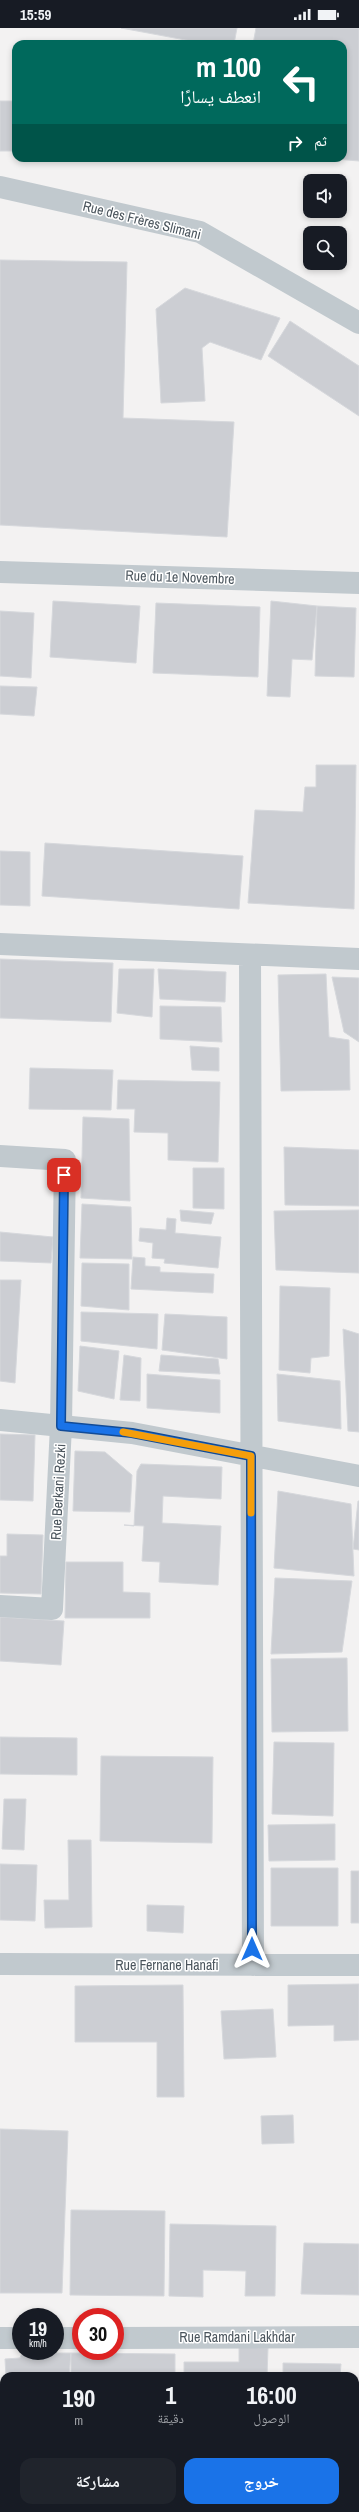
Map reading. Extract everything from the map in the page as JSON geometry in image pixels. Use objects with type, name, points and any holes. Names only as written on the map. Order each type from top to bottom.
[{"type":"street","name":"Rue des Frères Slimani","points":[[0,188],[200,232],[359,323]]},
{"type":"street","name":"Rue du 1e Novembre","points":[[0,572],[359,583]]},
{"type":"street","points":[[0,944],[359,959]]},
{"type":"street","points":[[250,955],[252,1965]]},
{"type":"street","name":"Rue Berkani Rezki","points":[[0,1156],[65,1160],[61,1426],[52,1609],[0,1606]]},
{"type":"street","points":[[0,1420],[132,1433],[359,1476]]},
{"type":"street","name":"Rue Fernane Hanafi","points":[[0,1964],[359,1965]]},
{"type":"street","name":"Rue Ramdani Lakhdar","points":[[124,2338],[359,2337]]},
{"type":"street","points":[[0,2338],[12,2338]]},
{"type":"building","points":[[121,28],[237,28],[235,40],[186,40]]},
{"type":"building","points":[[256,28],[359,28],[359,161],[347,160],[347,40],[254,40]]},
{"type":"building","points":[[0,101],[12,101],[12,151],[0,151]]},
{"type":"building","points":[[0,260],[127,262],[123,418],[234,422],[227,537],[0,525]]},
{"type":"building","points":[[185,288],[280,318],[261,360],[210,342],[202,348],[205,401],[161,403],[156,309]]},
{"type":"building","points":[[290,321],[359,366],[359,416],[268,356]]},
{"type":"building","points":[[53,601],[140,606],[136,663],[50,657]]},
{"type":"building","points":[[271,601],[317,606],[312,660],[292,659],[290,697],[267,696]]},
{"type":"building","points":[[156,603],[260,607],[258,677],[153,673]]},
{"type":"building","points":[[317,606],[356,608],[354,677],[315,676]]},
{"type":"building","points":[[0,611],[34,613],[31,678],[0,676]]},
{"type":"building","points":[[0,686],[37,687],[34,716],[0,714]]},
{"type":"building","points":[[316,765],[356,765],[354,909],[248,903],[255,810],[303,812],[305,787],[316,787]]},
{"type":"building","points":[[45,843],[243,856],[239,909],[42,896]]},
{"type":"building","points":[[0,851],[30,852],[30,906],[0,905]]},
{"type":"building","points":[[0,959],[113,963],[111,1022],[0,1018]]},
{"type":"building","points":[[119,969],[154,969],[152,1017],[117,1013]]},
{"type":"building","points":[[158,969],[226,972],[225,1002],[160,999]]},
{"type":"building","points":[[326,974],[329,1037],[349,1040],[350,1090],[281,1091],[278,975]]},
{"type":"building","points":[[332,977],[359,978],[359,1042],[344,1032]]},
{"type":"building","points":[[160,1006],[221,1007],[222,1042],[160,1039]]},
{"type":"building","points":[[190,1046],[219,1048],[219,1071],[192,1070]]},
{"type":"building","points":[[30,1068],[113,1070],[111,1110],[29,1109]]},
{"type":"building","points":[[118,1080],[220,1082],[218,1162],[168,1160],[168,1133],[134,1132],[135,1109],[117,1109]]},
{"type":"building","points":[[83,1117],[129,1119],[130,1201],[81,1198]]},
{"type":"building","points":[[284,1147],[359,1150],[359,1206],[285,1205]]},
{"type":"building","points":[[193,1168],[224,1168],[224,1209],[193,1208]]},
{"type":"building","points":[[82,1204],[131,1207],[132,1259],[80,1258]]},
{"type":"building","points":[[180,1210],[214,1213],[211,1224],[181,1221]]},
{"type":"building","points":[[359,1210],[359,1273],[276,1270],[274,1211]]},
{"type":"building","points":[[167,1218],[176,1219],[175,1233],[221,1237],[218,1268],[164,1263],[165,1259],[152,1258],[153,1243],[139,1241],[140,1228],[166,1230]]},
{"type":"building","points":[[0,1232],[53,1237],[51,1263],[0,1261]]},
{"type":"building","points":[[133,1257],[145,1258],[145,1266],[160,1267],[160,1272],[214,1274],[213,1293],[131,1289]]},
{"type":"building","points":[[82,1263],[129,1264],[129,1310],[81,1306]]},
{"type":"building","points":[[0,1280],[21,1280],[15,1383],[0,1381]]},
{"type":"building","points":[[280,1286],[330,1288],[329,1356],[311,1358],[310,1373],[279,1370]]},
{"type":"building","points":[[81,1312],[158,1314],[157,1349],[81,1341]]},
{"type":"building","points":[[165,1314],[227,1317],[227,1359],[162,1350]]},
{"type":"building","points":[[343,1329],[359,1334],[359,1432],[348,1431]]},
{"type":"building","points":[[80,1346],[119,1351],[114,1399],[78,1391]]},
{"type":"building","points":[[124,1355],[141,1358],[140,1401],[120,1400]]},
{"type":"building","points":[[161,1355],[218,1359],[220,1374],[159,1371]]},
{"type":"building","points":[[147,1374],[220,1380],[220,1413],[147,1408]]},
{"type":"building","points":[[277,1374],[340,1381],[341,1429],[278,1421]]},
{"type":"building","points":[[0,1434],[35,1435],[33,1501],[0,1500]]},
{"type":"building","points":[[75,1451],[105,1452],[132,1475],[130,1512],[73,1511]]},
{"type":"building","points":[[141,1464],[222,1467],[221,1499],[163,1496],[162,1523],[221,1526],[218,1585],[159,1582],[160,1562],[142,1561],[144,1526],[134,1526],[137,1471]]},
{"type":"building","points":[[278,1491],[351,1504],[354,1576],[274,1568]]},
{"type":"building","points":[[359,1501],[359,1550],[353,1549]]},
{"type":"building","points":[[7,1534],[43,1535],[41,1594],[0,1593],[0,1556],[7,1556]]},
{"type":"building","points":[[66,1562],[123,1562],[123,1592],[150,1593],[150,1618],[65,1618]]},
{"type":"building","points":[[275,1578],[352,1581],[342,1652],[271,1654]]},
{"type":"building","points":[[0,1617],[64,1621],[61,1665],[0,1661]]},
{"type":"building","points":[[347,1658],[348,1731],[272,1732],[271,1659]]},
{"type":"building","points":[[0,1737],[77,1738],[77,1775],[0,1774]]},
{"type":"building","points":[[274,1742],[334,1743],[333,1816],[272,1814]]},
{"type":"building","points":[[101,1756],[213,1757],[212,1843],[100,1841]]},
{"type":"building","points":[[4,1799],[26,1799],[24,1850],[2,1849]]},
{"type":"building","points":[[335,1824],[335,1860],[269,1861],[268,1825]]},
{"type":"building","points":[[68,1840],[91,1840],[92,1927],[45,1928],[44,1900],[69,1900]]},
{"type":"building","points":[[0,1864],[37,1865],[35,1921],[0,1920]]},
{"type":"building","points":[[271,1868],[338,1868],[338,1926],[271,1926]]},
{"type":"building","points":[[351,1871],[359,1871],[359,1923],[351,1923]]},
{"type":"building","points":[[147,1905],[184,1906],[183,1933],[147,1931]]},
{"type":"building","points":[[359,1984],[359,2040],[334,2041],[334,2025],[288,2026],[288,1985]]},
{"type":"building","points":[[183,1985],[184,2097],[157,2097],[157,2042],[75,2042],[75,1986]]},
{"type":"building","points":[[273,2009],[276,2057],[224,2059],[221,2011]]},
{"type":"building","points":[[293,2115],[294,2143],[262,2144],[261,2116]]},
{"type":"building","points":[[0,2129],[68,2131],[62,2293],[0,2293]]},
{"type":"building","points":[[71,2210],[165,2211],[164,2296],[70,2295]]},
{"type":"building","points":[[170,2224],[276,2226],[275,2296],[245,2296],[246,2271],[203,2270],[203,2297],[169,2296]]},
{"type":"building","points":[[304,2243],[359,2244],[359,2295],[301,2294]]},
{"type":"building","points":[[239,2347],[268,2348],[267,2372],[184,2372],[184,2362],[239,2362]]},
{"type":"building","points":[[64,2353],[71,2353],[69,2372],[6,2372],[5,2359],[64,2360]]},
{"type":"building","points":[[71,2353],[72,2360],[124,2360],[124,2354],[175,2354],[175,2372],[71,2372]]},
{"type":"building","points":[[283,2363],[341,2364],[340,2372],[283,2372]]},
{"type":"slow traffic","points":[[123,1432],[251,1456],[251,1513]]},
{"type":"route","points":[[64,1175],[61,1426],[132,1433],[251,1456],[252,1949]]}]
